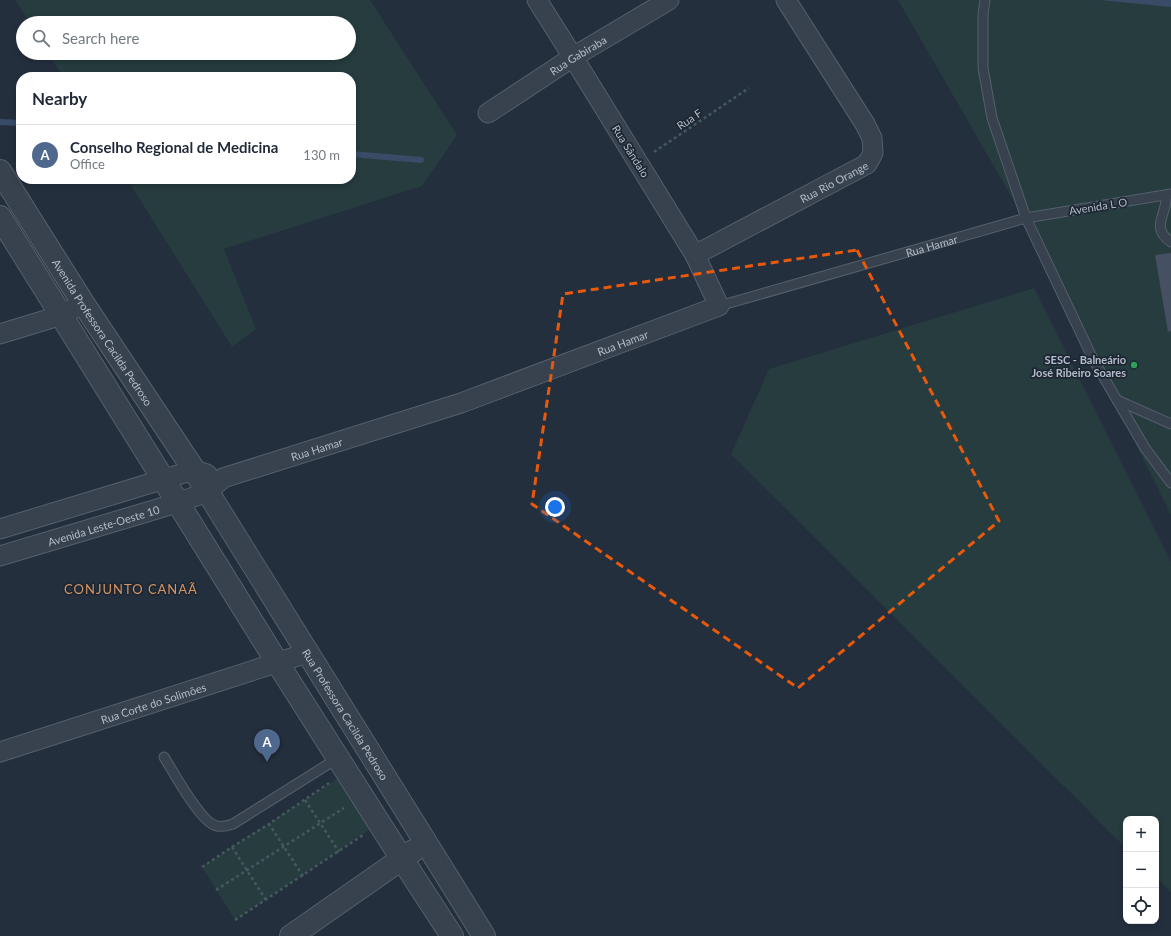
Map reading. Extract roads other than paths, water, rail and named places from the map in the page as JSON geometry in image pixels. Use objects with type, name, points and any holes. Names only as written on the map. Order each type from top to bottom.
[{"type":"street","name":"Rua Sândalo","points":[[537,0],[695,255],[719,306]]},
{"type":"street","name":"Rua Gabiraba","points":[[488,113],[573,57],[669,0]]},
{"type":"street","name":"Rua Rio Orange","points":[[695,255],[867,164],[873,153],[872,138],[865,124],[786,0]]},
{"type":"street","name":"Avenida Professora Cacilda Pedroso","points":[[0,171],[83,303],[194,470],[215,485]]},
{"type":"street","points":[[0,217],[177,503],[452,936]]},
{"type":"street","points":[[0,334],[62,315],[83,303]]},
{"type":"street","name":"Rua Hamar","points":[[215,485],[461,403],[719,306]]},
{"type":"street","points":[[0,529],[194,470]]},
{"type":"street","name":"Avenida Leste-Oeste 10","points":[[0,556],[177,503],[215,485]]},
{"type":"street","name":"Rua Professora Cacilda Pedroso","points":[[215,485],[307,653],[484,936]]},
{"type":"street","name":"Rua Corte do Solimões","points":[[0,752],[307,653]]},
{"type":"street","points":[[291,936],[425,842]]},
{"type":"lane","points":[[985,0],[982,14],[983,68],[992,118],[1026,218],[1090,352],[1145,448],[1171,483]]},
{"type":"lane","points":[[1169,195],[1160,225],[1161,232],[1166,239],[1171,242]]},
{"type":"lane","name":"Avenida L O","points":[[1026,218],[1169,195]]},
{"type":"lane","name":"Rua Hamar","points":[[719,306],[1026,218]]},
{"type":"lane","points":[[1117,400],[1171,424]]},
{"type":"lane","points":[[164,758],[203,816],[215,826],[224,826],[233,824],[338,758]]},
{"type":"water","points":[[1100,0],[1171,0],[1171,7]]},
{"type":"waterway","points":[[0,122],[16,123]]},
{"type":"waterway","points":[[356,154],[421,160]]},
{"type":"place","name":"SESC - Balneário José Ribeiro Soares","points":[[1134,365]]},
{"type":"place","name":"Conselho Regional de Medicina","points":[[267,762]]},
{"type":"district","name":"CONJUNTO CANAÃ","points":[[131,589]]}]
